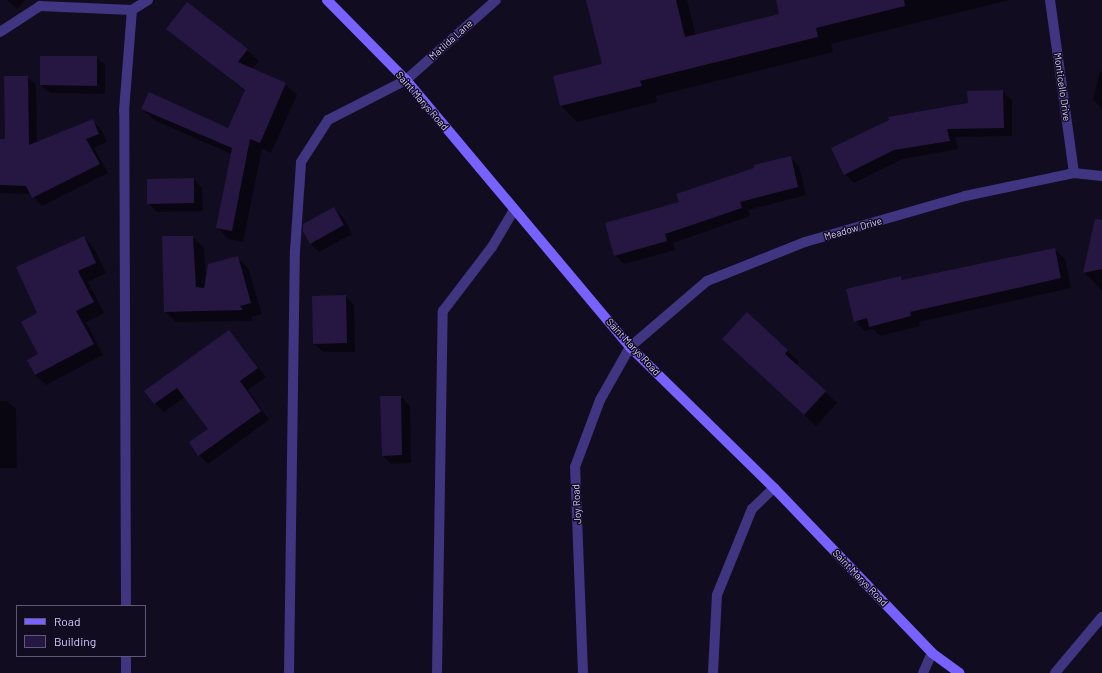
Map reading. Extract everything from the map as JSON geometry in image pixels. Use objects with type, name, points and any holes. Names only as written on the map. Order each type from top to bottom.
[{"type":"main road","name":"Saint Marys Road","points":[[327,0],[406,80],[630,347],[774,488],[932,653],[960,673]]},
{"type":"street","points":[[0,32],[40,6],[132,10],[148,0]]},
{"type":"street","name":"Matilda Lane","points":[[289,673],[295,251],[301,162],[328,120],[406,80],[496,0]]},
{"type":"street","name":"Monticello Drive","points":[[1050,0],[1074,173]]},
{"type":"street","points":[[126,605],[124,111],[132,10]]},
{"type":"street","name":"Meadow Drive","points":[[630,347],[707,281],[805,242],[965,196],[1074,173],[1102,176]]},
{"type":"street","points":[[437,673],[443,311],[492,247],[514,210]]},
{"type":"street","name":"Joy Road","points":[[583,673],[575,466],[600,400],[630,347]]},
{"type":"street","points":[[713,673],[717,595],[752,509],[774,488]]},
{"type":"street","points":[[1055,673],[1102,617]]},
{"type":"street","points":[[922,673],[932,653]]},
{"type":"street","points":[[126,657],[126,673]]},
{"type":"building","points":[[586,0],[676,0],[685,37],[779,14],[776,0],[904,0],[905,6],[816,28],[818,37],[640,81],[642,86],[560,106],[553,76],[602,64]]},
{"type":"building","points":[[187,2],[248,49],[238,62],[286,83],[260,143],[250,139],[232,231],[216,228],[232,148],[141,109],[149,92],[228,128],[245,90],[166,29]]},
{"type":"building","points":[[40,56],[97,56],[97,86],[40,85]]},
{"type":"building","points":[[4,76],[28,76],[29,145],[93,119],[99,134],[86,139],[100,164],[32,198],[26,186],[0,185],[0,139],[5,139]]},
{"type":"building","points":[[1003,90],[1004,128],[947,129],[950,141],[894,150],[844,175],[831,148],[889,120],[888,117],[968,103],[967,91]]},
{"type":"building","points":[[791,156],[798,187],[740,202],[742,208],[665,234],[667,241],[614,256],[605,223],[679,202],[676,194],[754,168],[754,165]]},
{"type":"building","points":[[194,178],[194,203],[147,204],[147,179]]},
{"type":"building","points":[[334,207],[344,225],[310,244],[303,231],[303,224]]},
{"type":"building","points":[[1095,219],[1102,220],[1102,269],[1083,273]]},
{"type":"building","points":[[84,236],[96,263],[78,271],[94,302],[76,311],[94,344],[35,375],[27,360],[38,354],[21,322],[37,313],[16,267]]},
{"type":"building","points":[[162,236],[193,236],[196,287],[204,288],[208,264],[238,256],[251,303],[240,306],[243,310],[164,312]]},
{"type":"building","points":[[1055,248],[1061,278],[910,312],[911,316],[869,327],[867,318],[854,322],[846,289],[901,276],[902,280]]},
{"type":"building","points":[[346,295],[347,343],[313,344],[312,296]]},
{"type":"building","points":[[747,312],[788,350],[785,354],[826,391],[804,415],[722,339]]},
{"type":"building","points":[[229,330],[258,368],[240,381],[261,411],[198,456],[189,442],[208,429],[177,388],[154,404],[144,391]]},
{"type":"building","points":[[380,396],[401,396],[402,455],[382,456]]}]
